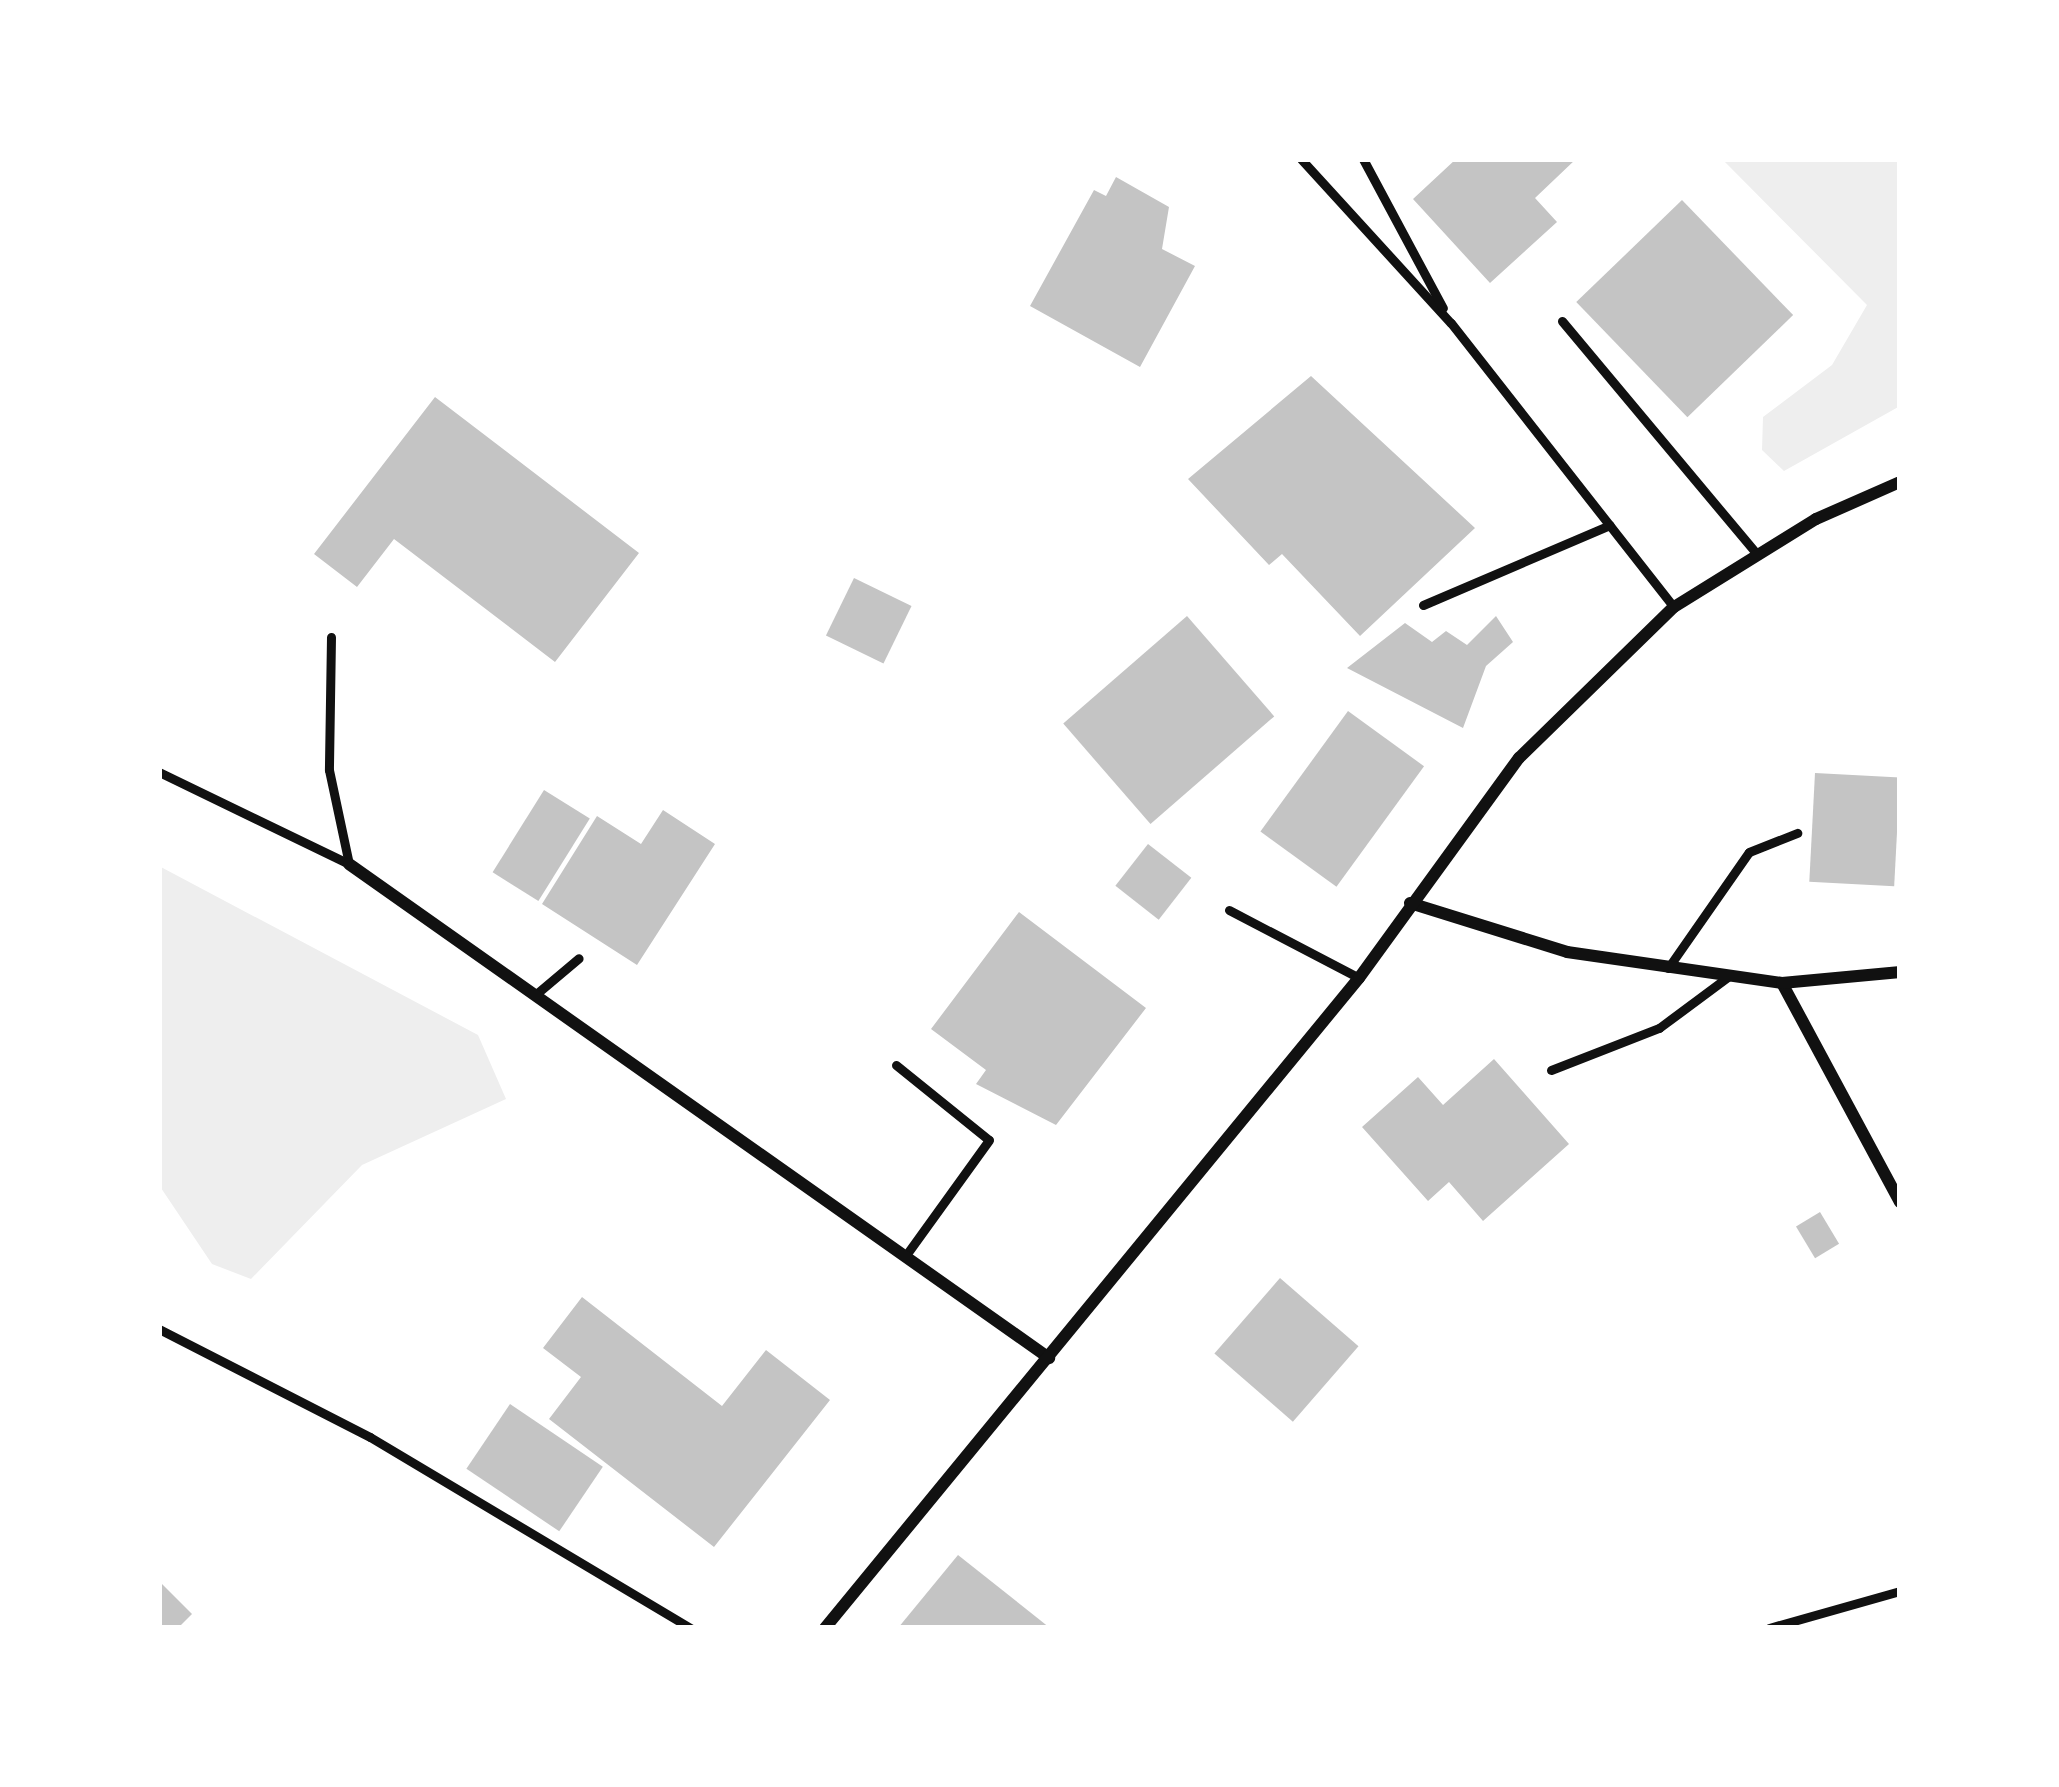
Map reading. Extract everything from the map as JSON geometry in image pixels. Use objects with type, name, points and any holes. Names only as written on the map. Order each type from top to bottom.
[{"type":"street","points":[[825,1628],[1359,978],[1520,758],[1674,607],[1758,555],[1900,482]]},
{"type":"street","points":[[350,864],[909,1251],[1049,1358]]},
{"type":"street","points":[[1410,903],[1568,952],[1668,968],[1782,983],[1900,972]]},
{"type":"street","points":[[1782,983],[1900,1202]]},
{"type":"lane","points":[[1301,159],[1451,323],[1674,607]]},
{"type":"lane","points":[[1363,159],[1451,323]]},
{"type":"lane","points":[[1562,320],[1758,555]]},
{"type":"lane","points":[[1424,605],[1610,525]]},
{"type":"lane","points":[[331,637],[329,770],[350,864]]},
{"type":"lane","points":[[159,772],[350,864]]},
{"type":"lane","points":[[1668,968],[1749,852],[1797,832]]},
{"type":"lane","points":[[1229,910],[1359,978]]},
{"type":"lane","points":[[535,994],[579,958]]},
{"type":"lane","points":[[1551,1070],[1659,1028],[1730,976]]},
{"type":"lane","points":[[896,1065],[989,1140],[909,1251]]},
{"type":"lane","points":[[159,1329],[308,1402],[691,1628]]},
{"type":"lane","points":[[1769,1628],[1900,1591]]},
{"type":"shaded area","points":[[1722,159],[1900,159],[1900,406],[1784,471],[1762,450],[1763,417],[1832,365],[1867,305]]},
{"type":"shaded area","points":[[159,866],[478,1035],[506,1099],[362,1165],[251,1279],[212,1264],[159,1185]]},
{"type":"building","points":[[1456,159],[1576,159],[1535,198],[1557,222],[1490,283],[1413,199]]},
{"type":"building","points":[[1116,177],[1169,207],[1162,249],[1195,266],[1140,367],[1030,306],[1094,190],[1106,196]]},
{"type":"building","points":[[1682,200],[1793,315],[1687,417],[1576,302]]},
{"type":"building","points":[[1311,376],[1475,528],[1360,636],[1282,554],[1269,565],[1188,479]]},
{"type":"building","points":[[435,397],[639,553],[555,662],[394,539],[357,587],[314,554]]},
{"type":"building","points":[[854,578],[912,606],[883,664],[826,636]]},
{"type":"building","points":[[1187,616],[1274,716],[1150,824],[1063,724]]},
{"type":"building","points":[[1496,616],[1513,642],[1486,666],[1463,728],[1347,668],[1405,623],[1432,642],[1446,631],[1467,645]]},
{"type":"building","points":[[1348,711],[1424,766],[1336,887],[1260,832]]},
{"type":"building","points":[[1815,773],[1900,777],[1894,886],[1809,882]]},
{"type":"building","points":[[544,790],[590,819],[538,901],[493,872]]},
{"type":"building","points":[[663,810],[715,844],[637,965],[542,904],[597,816],[641,844]]},
{"type":"building","points":[[1148,844],[1191,878],[1159,920],[1115,886]]},
{"type":"building","points":[[1019,912],[1146,1008],[1056,1125],[976,1084],[986,1070],[931,1029]]},
{"type":"building","points":[[1494,1059],[1569,1144],[1483,1221],[1449,1182],[1428,1201],[1362,1127],[1418,1077],[1443,1105]]},
{"type":"building","points":[[1820,1212],[1839,1244],[1815,1258],[1796,1226]]},
{"type":"building","points":[[1280,1278],[1358,1346],[1293,1422],[1214,1353]]},
{"type":"building","points":[[582,1297],[722,1406],[766,1350],[830,1400],[714,1547],[549,1419],[581,1377],[543,1348]]},
{"type":"building","points":[[510,1404],[603,1467],[559,1531],[466,1469]]},
{"type":"building","points":[[958,1555],[1050,1628],[898,1628]]},
{"type":"building","points":[[159,1581],[192,1614],[178,1628],[159,1628]]}]
